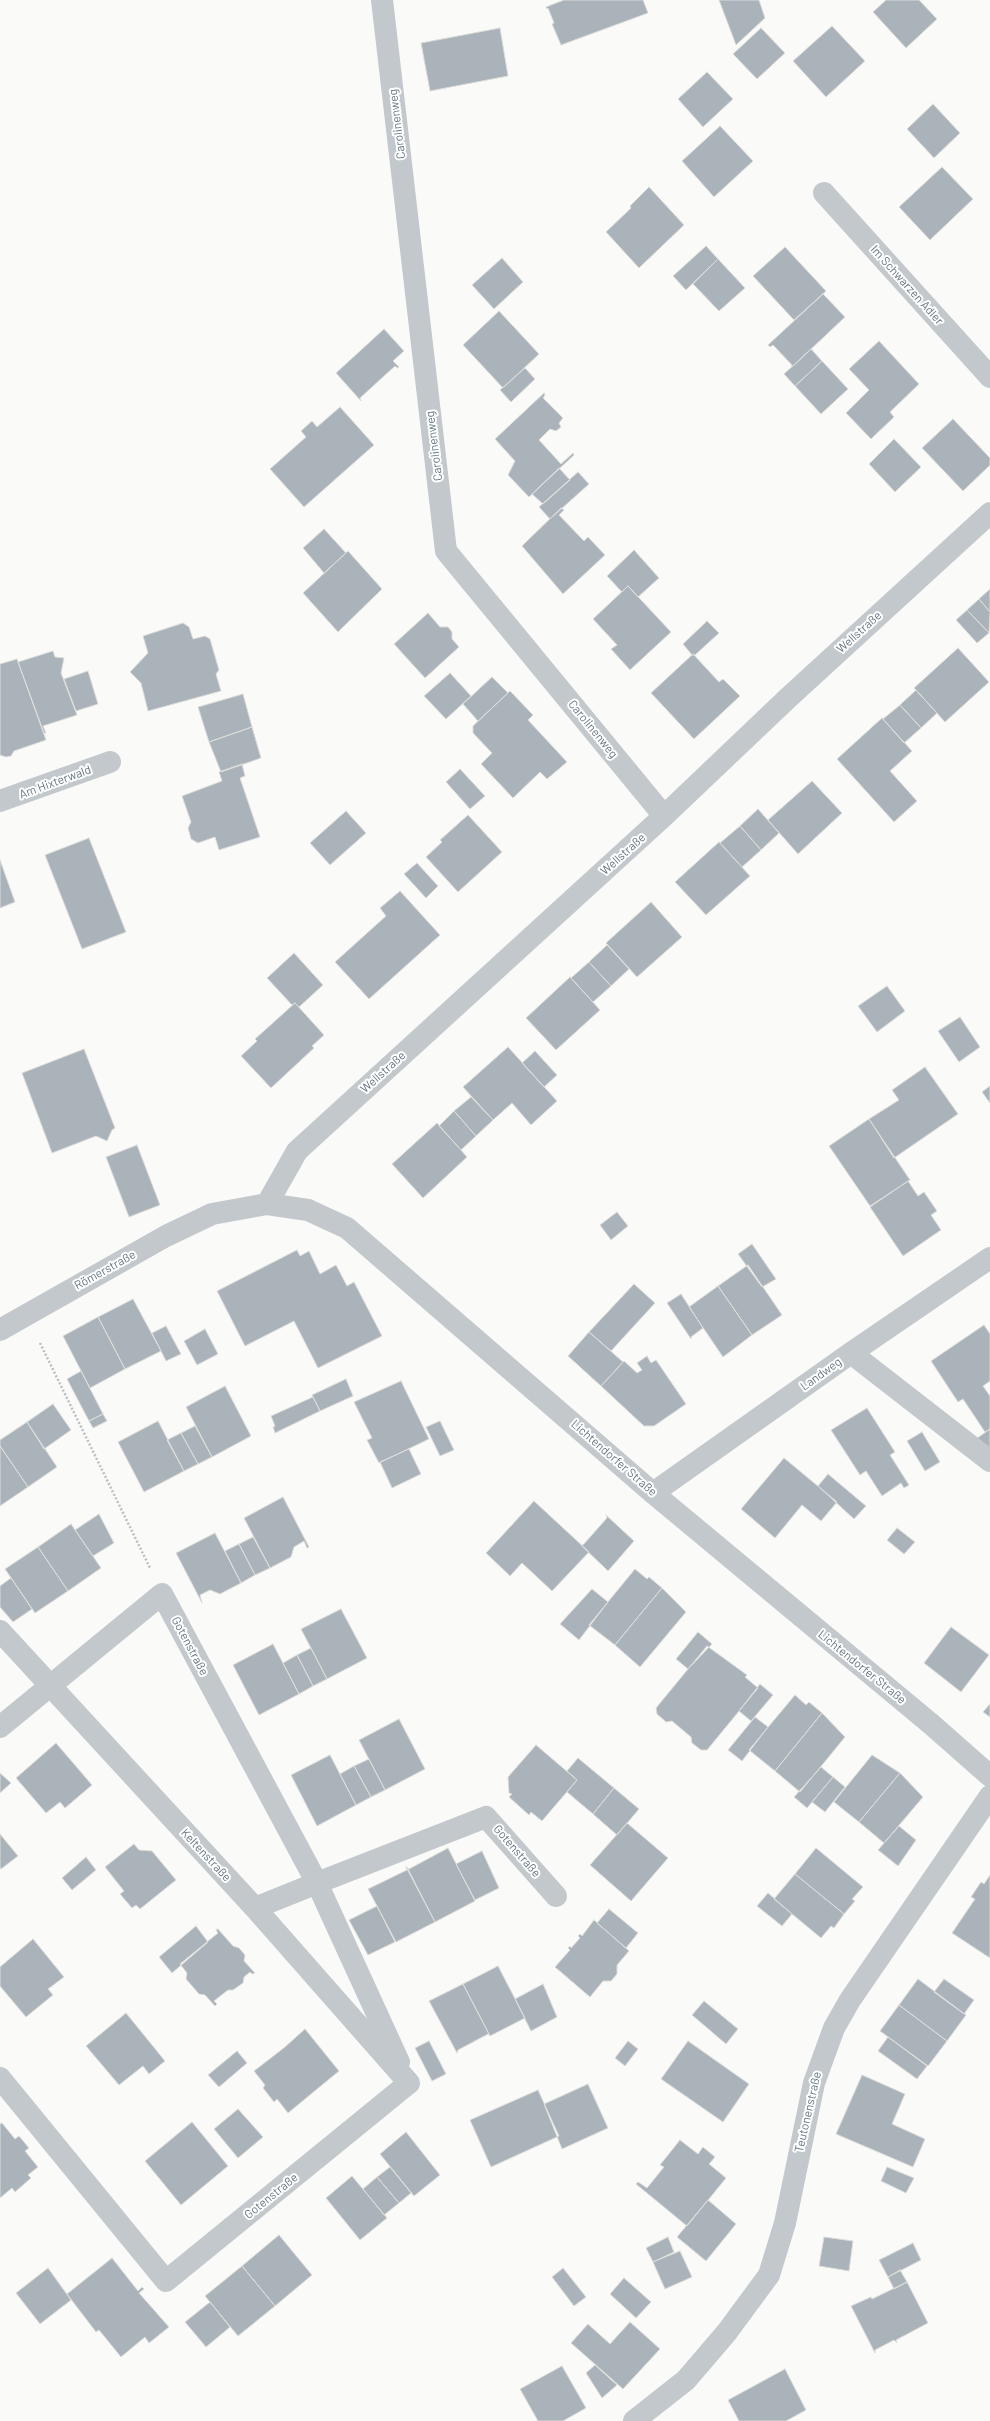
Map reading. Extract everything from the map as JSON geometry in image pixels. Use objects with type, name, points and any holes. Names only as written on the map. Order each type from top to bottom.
[{"type":"street","name":"Carolinenweg","points":[[382,0],[446,551],[664,816]]},
{"type":"street","name":"Im Schwarzen Adler","points":[[824,193],[990,377]]},
{"type":"street","name":"Wellstraße","points":[[267,1204],[297,1151],[664,816],[788,698],[990,513]]},
{"type":"street","name":"Am Hixterwald","points":[[0,801],[110,762]]},
{"type":"street","name":"Lichtendorfer Straße","points":[[212,1214],[267,1204],[308,1210],[347,1228],[653,1493],[931,1724],[990,1776]]},
{"type":"street","name":"Römerstraße","points":[[0,1330],[166,1236],[212,1214]]},
{"type":"street","name":"Landweg","points":[[653,1493],[851,1353],[990,1258]]},
{"type":"street","points":[[851,1353],[990,1461]]},
{"type":"street","points":[[0,1726],[162,1594]]},
{"type":"street","name":"Gotenstraße","points":[[0,2078],[166,2281],[409,2083],[317,1883],[162,1594]]},
{"type":"street","name":"Keltenstraße","points":[[0,1631],[255,1908],[409,2083]]},
{"type":"street","name":"Teutonenstraße","points":[[634,2421],[686,2380],[727,2332],[769,2275],[785,2223],[814,2083],[834,2028],[850,2000],[990,1796]]},
{"type":"street","name":"Gotenstraße","points":[[255,1908],[486,1817],[556,1896]]},
{"type":"path","points":[[26,1315],[162,1594]]},
{"type":"building","points":[[564,0],[643,0],[648,13],[561,45],[552,24],[554,23],[548,8],[547,9],[546,7]]},
{"type":"building","points":[[719,0],[759,0],[765,18],[736,45]]},
{"type":"building","points":[[886,0],[919,0],[937,19],[906,48],[873,12]]},
{"type":"building","points":[[832,26],[865,61],[826,97],[793,61]]},
{"type":"building","points":[[500,28],[508,76],[430,91],[421,43]]},
{"type":"building","points":[[761,28],[785,53],[757,79],[733,54]]},
{"type":"building","points":[[707,72],[733,99],[703,127],[678,99]]},
{"type":"building","points":[[933,104],[960,133],[934,158],[907,129]]},
{"type":"building","points":[[720,126],[753,161],[714,197],[682,161]]},
{"type":"building","points":[[942,167],[973,199],[930,240],[899,207]]},
{"type":"building","points":[[649,187],[684,225],[639,268],[606,232],[631,208],[630,206]]},
{"type":"building","points":[[706,246],[718,259],[686,290],[673,276]]},
{"type":"building","points":[[785,247],[826,291],[794,320],[753,276]]},
{"type":"building","points":[[502,258],[523,282],[494,309],[472,285]]},
{"type":"building","points":[[718,259],[745,288],[719,311],[693,284]]},
{"type":"building","points":[[823,294],[845,317],[791,368],[792,365],[773,345],[770,347],[768,345]]},
{"type":"building","points":[[499,311],[539,354],[503,388],[463,345]]},
{"type":"building","points":[[384,329],[404,351],[393,361],[399,367],[397,368],[395,366],[360,398],[361,401],[336,373]]},
{"type":"building","points":[[879,341],[919,384],[890,412],[894,417],[871,439],[846,413],[869,390],[849,369]]},
{"type":"building","points":[[811,349],[822,361],[795,386],[784,374]]},
{"type":"building","points":[[822,361],[848,389],[821,414],[795,386]]},
{"type":"building","points":[[525,368],[535,379],[511,402],[500,390]]},
{"type":"building","points":[[544,393],[545,395],[543,398],[563,418],[559,423],[561,427],[556,431],[550,429],[539,440],[561,464],[573,453],[574,455],[529,497],[508,475],[515,461],[495,439]]},
{"type":"building","points":[[340,407],[374,445],[304,507],[270,469],[306,437],[301,431],[312,421],[317,427]]},
{"type":"building","points":[[953,419],[990,458],[990,465],[963,491],[922,448]]},
{"type":"building","points":[[894,439],[921,467],[895,492],[869,464]]},
{"type":"building","points":[[559,468],[570,480],[543,504],[532,494]]},
{"type":"building","points":[[578,472],[589,484],[550,519],[539,507]]},
{"type":"building","points":[[561,508],[564,510],[559,515],[584,541],[588,537],[605,555],[563,594],[522,546]]},
{"type":"building","points":[[324,529],[346,553],[324,573],[303,548]]},
{"type":"building","points":[[634,550],[659,578],[638,597],[628,586],[622,592],[607,576]]},
{"type":"building","points":[[348,551],[382,589],[338,632],[303,593]]},
{"type":"building","points":[[628,586],[671,632],[630,670],[611,649],[617,645],[593,619]]},
{"type":"building","points":[[990,589],[990,612],[979,599]]},
{"type":"building","points":[[979,599],[990,612],[989,633],[967,610]]},
{"type":"building","points":[[967,610],[989,633],[977,643],[956,620]]},
{"type":"building","points":[[428,613],[440,627],[448,627],[452,632],[452,639],[459,647],[425,678],[394,644]]},
{"type":"building","points":[[707,621],[719,633],[695,655],[692,655],[683,644]]},
{"type":"building","points":[[183,623],[189,627],[193,639],[205,636],[210,639],[219,670],[216,674],[221,691],[148,711],[141,683],[130,672],[148,653],[143,636]]},
{"type":"building","points":[[958,648],[989,682],[945,722],[914,688]]},
{"type":"building","points":[[53,651],[55,657],[64,658],[61,673],[77,715],[43,726],[46,733],[44,733],[18,662]]},
{"type":"building","points":[[693,654],[719,682],[723,679],[740,696],[694,739],[651,693]]},
{"type":"building","points":[[17,659],[46,740],[14,751],[11,756],[6,757],[0,755],[0,664]]},
{"type":"building","points":[[88,671],[98,704],[76,711],[64,679]]},
{"type":"building","points":[[450,673],[471,696],[446,719],[424,696]]},
{"type":"building","points":[[492,677],[508,693],[478,721],[463,704]]},
{"type":"building","points":[[916,690],[937,713],[921,728],[900,705]]},
{"type":"building","points":[[510,691],[533,715],[528,720],[567,762],[547,779],[540,772],[513,798],[481,764],[492,753],[473,733],[473,726]]},
{"type":"building","points":[[243,694],[252,727],[209,742],[198,707]]},
{"type":"building","points":[[900,705],[921,728],[904,743],[883,719]]},
{"type":"building","points":[[882,718],[912,751],[890,771],[917,801],[894,822],[837,759]]},
{"type":"building","points":[[252,727],[261,758],[221,772],[209,742]]},
{"type":"building","points":[[242,764],[245,776],[240,778],[260,837],[219,850],[215,837],[198,843],[191,839],[188,828],[191,822],[182,796],[222,781],[219,772]]},
{"type":"building","points":[[460,769],[485,796],[470,809],[446,782]]},
{"type":"building","points":[[812,781],[842,813],[798,854],[768,820]]},
{"type":"building","points":[[758,809],[779,833],[761,850],[740,826]]},
{"type":"building","points":[[346,811],[366,833],[330,865],[310,843]]},
{"type":"building","points":[[468,815],[502,852],[458,892],[426,857],[442,842],[440,840]]},
{"type":"building","points":[[740,826],[761,850],[742,867],[720,843]]},
{"type":"building","points":[[89,838],[126,932],[82,949],[45,855]]},
{"type":"building","points":[[719,842],[750,876],[706,915],[675,882]]},
{"type":"building","points":[[0,860],[15,902],[0,908]]},
{"type":"building","points":[[417,863],[438,886],[426,898],[404,874]]},
{"type":"building","points":[[400,891],[440,935],[369,999],[335,962],[386,916],[380,908]]},
{"type":"building","points":[[651,902],[682,937],[637,977],[606,943]]},
{"type":"building","points":[[607,945],[629,969],[611,986],[589,962]]},
{"type":"building","points":[[294,953],[323,985],[299,1007],[295,1003],[292,1005],[267,978]]},
{"type":"building","points":[[589,962],[611,986],[593,1002],[571,978]]},
{"type":"building","points":[[570,977],[600,1010],[556,1050],[526,1018]]},
{"type":"building","points":[[887,986],[905,1011],[877,1032],[858,1006]]},
{"type":"building","points":[[295,1003],[324,1035],[312,1046],[314,1048],[271,1088],[241,1056],[257,1041],[255,1039]]},
{"type":"building","points":[[960,1017],[980,1047],[959,1062],[938,1031]]},
{"type":"building","points":[[508,1047],[557,1101],[531,1125],[512,1103],[493,1120],[463,1087]]},
{"type":"building","points":[[84,1049],[115,1128],[112,1130],[107,1141],[96,1136],[52,1153],[22,1073]]},
{"type":"building","points":[[535,1051],[557,1075],[544,1087],[522,1063]]},
{"type":"building","points":[[925,1067],[958,1114],[894,1158],[869,1119],[899,1100],[892,1090]]},
{"type":"building","points":[[990,1086],[990,1103],[982,1092]]},
{"type":"building","points":[[471,1097],[493,1120],[476,1136],[454,1111]]},
{"type":"building","points":[[454,1111],[476,1136],[461,1150],[439,1126]]},
{"type":"building","points":[[869,1119],[910,1180],[870,1206],[829,1146]]},
{"type":"building","points":[[437,1123],[467,1157],[423,1198],[392,1164]]},
{"type":"building","points":[[137,1145],[160,1205],[129,1217],[106,1157]]},
{"type":"building","points":[[908,1181],[918,1196],[924,1192],[937,1211],[931,1215],[941,1230],[903,1256],[870,1207]]},
{"type":"building","points":[[617,1212],[628,1226],[611,1240],[600,1225]]},
{"type":"building","points":[[752,1244],[776,1279],[762,1287],[738,1254]]},
{"type":"building","points":[[297,1250],[300,1256],[309,1251],[320,1274],[336,1265],[347,1286],[354,1282],[382,1336],[318,1368],[294,1321],[245,1346],[217,1291]]},
{"type":"building","points":[[748,1265],[782,1315],[752,1335],[718,1286]]},
{"type":"building","points":[[634,1284],[655,1303],[611,1351],[589,1332]]},
{"type":"building","points":[[718,1286],[752,1335],[723,1357],[689,1307]]},
{"type":"building","points":[[681,1294],[703,1328],[691,1337],[691,1339],[667,1303]]},
{"type":"building","points":[[133,1299],[161,1351],[125,1369],[98,1317]]},
{"type":"building","points":[[98,1317],[125,1369],[90,1388],[63,1336]]},
{"type":"building","points":[[984,1325],[990,1334],[990,1381],[983,1386],[990,1396],[990,1429],[985,1432],[963,1399],[958,1402],[931,1361]]},
{"type":"building","points":[[166,1326],[181,1354],[166,1361],[152,1333]]},
{"type":"building","points":[[205,1329],[218,1354],[197,1365],[184,1341]]},
{"type":"building","points":[[589,1332],[623,1362],[601,1386],[568,1356]]},
{"type":"building","points":[[647,1356],[651,1363],[656,1360],[686,1404],[654,1426],[644,1426],[601,1386],[624,1361],[637,1373],[642,1370],[637,1363]]},
{"type":"building","points":[[81,1371],[103,1414],[89,1421],[67,1379]]},
{"type":"building","points":[[346,1379],[353,1396],[320,1411],[312,1395]]},
{"type":"building","points":[[401,1381],[429,1439],[379,1463],[367,1440],[372,1438],[354,1402]]},
{"type":"building","points":[[225,1386],[251,1436],[212,1457],[186,1407]]},
{"type":"building","points":[[313,1397],[320,1411],[275,1433],[273,1427],[275,1426],[271,1416]]},
{"type":"building","points":[[53,1404],[71,1430],[44,1449],[27,1422]]},
{"type":"building","points":[[867,1408],[895,1452],[890,1455],[909,1485],[904,1488],[901,1483],[882,1496],[866,1471],[860,1475],[831,1430]]},
{"type":"building","points":[[103,1414],[107,1421],[93,1428],[89,1421]]},
{"type":"building","points":[[158,1421],[184,1471],[144,1492],[118,1442]]},
{"type":"building","points":[[440,1421],[454,1450],[440,1456],[426,1427]]},
{"type":"building","points":[[27,1422],[57,1467],[28,1487],[0,1446],[0,1440]]},
{"type":"building","points":[[195,1426],[212,1457],[198,1464],[181,1433]]},
{"type":"building","points":[[990,1429],[990,1450],[976,1439]]},
{"type":"building","points":[[922,1432],[940,1462],[925,1471],[907,1441]]},
{"type":"building","points":[[181,1433],[198,1464],[184,1471],[167,1440]]},
{"type":"building","points":[[0,1446],[28,1487],[0,1506]]},
{"type":"building","points":[[409,1449],[421,1474],[392,1488],[380,1462]]},
{"type":"building","points":[[784,1458],[837,1502],[821,1521],[802,1505],[775,1538],[741,1509]]},
{"type":"building","points":[[828,1474],[866,1506],[854,1519],[818,1486]]},
{"type":"building","points":[[283,1497],[309,1547],[307,1548],[304,1541],[294,1547],[291,1557],[270,1568],[244,1518]]},
{"type":"building","points":[[534,1501],[589,1552],[552,1591],[522,1563],[510,1576],[486,1553]]},
{"type":"building","points":[[99,1514],[114,1543],[93,1556],[75,1530]]},
{"type":"building","points":[[606,1515],[634,1541],[608,1571],[580,1544],[583,1545],[607,1518]]},
{"type":"building","points":[[71,1524],[101,1568],[68,1591],[38,1547]]},
{"type":"building","points":[[897,1528],[915,1542],[904,1554],[887,1540]]},
{"type":"building","points":[[215,1533],[241,1583],[220,1594],[210,1590],[200,1595],[202,1603],[176,1553]]},
{"type":"building","points":[[253,1537],[270,1568],[255,1575],[239,1544]]},
{"type":"building","points":[[239,1544],[255,1575],[241,1583],[225,1551]]},
{"type":"building","points":[[38,1547],[68,1591],[35,1613],[5,1569]]},
{"type":"building","points":[[635,1569],[647,1579],[649,1577],[662,1588],[615,1645],[589,1625]]},
{"type":"building","points":[[11,1578],[32,1609],[13,1622],[0,1607],[0,1586]]},
{"type":"building","points":[[662,1588],[686,1612],[640,1667],[615,1645]]},
{"type":"building","points":[[592,1589],[608,1602],[579,1640],[560,1624]]},
{"type":"building","points":[[341,1609],[367,1658],[327,1679],[301,1629]]},
{"type":"building","points":[[951,1627],[989,1655],[961,1692],[924,1663]]},
{"type":"building","points":[[698,1632],[712,1644],[688,1669],[676,1659]]},
{"type":"building","points":[[273,1644],[299,1694],[259,1715],[233,1665]]},
{"type":"building","points":[[707,1646],[747,1675],[745,1677],[758,1688],[707,1750],[701,1750],[692,1743],[691,1737],[672,1721],[666,1722],[657,1714],[656,1708]]},
{"type":"building","points":[[311,1648],[327,1679],[313,1686],[297,1655]]},
{"type":"building","points":[[297,1655],[313,1686],[299,1694],[283,1663]]},
{"type":"building","points":[[760,1684],[773,1695],[751,1721],[739,1711]]},
{"type":"building","points":[[795,1695],[806,1705],[809,1702],[822,1713],[775,1771],[749,1750]]},
{"type":"building","points":[[990,1704],[990,1717],[983,1712]]},
{"type":"building","points":[[822,1713],[845,1737],[800,1792],[775,1771]]},
{"type":"building","points":[[755,1717],[768,1727],[742,1761],[728,1750]]},
{"type":"building","points":[[399,1719],[425,1769],[385,1790],[359,1740]]},
{"type":"building","points":[[56,1743],[92,1785],[65,1808],[60,1802],[46,1813],[16,1778]]},
{"type":"building","points":[[536,1745],[577,1780],[542,1821],[531,1812],[529,1815],[509,1797],[512,1794],[509,1793],[508,1777]]},
{"type":"building","points":[[330,1755],[356,1805],[317,1826],[291,1775]]},
{"type":"building","points":[[872,1755],[900,1773],[859,1822],[834,1802]]},
{"type":"building","points":[[578,1758],[614,1788],[593,1814],[567,1792],[577,1780],[567,1771]]},
{"type":"building","points":[[369,1759],[385,1790],[371,1797],[354,1766]]},
{"type":"building","points":[[354,1766],[371,1797],[356,1805],[340,1774]]},
{"type":"building","points":[[821,1767],[833,1777],[807,1808],[794,1797]]},
{"type":"building","points":[[0,1773],[11,1783],[0,1793]]},
{"type":"building","points":[[900,1773],[923,1797],[884,1843],[859,1822]]},
{"type":"building","points":[[833,1777],[845,1787],[825,1812],[812,1802]]},
{"type":"building","points":[[614,1788],[639,1809],[617,1835],[593,1814]]},
{"type":"building","points":[[627,1823],[668,1858],[631,1901],[590,1865]]},
{"type":"building","points":[[899,1826],[916,1840],[898,1866],[878,1850]]},
{"type":"building","points":[[0,1834],[18,1856],[1,1869],[0,1867]]},
{"type":"building","points":[[134,1844],[139,1850],[152,1851],[176,1880],[140,1909],[136,1905],[132,1908],[120,1894],[124,1891],[105,1867]]},
{"type":"building","points":[[448,1848],[475,1901],[435,1922],[407,1867],[409,1869]]},
{"type":"building","points":[[816,1848],[863,1887],[852,1899],[855,1901],[844,1914],[795,1874]]},
{"type":"building","points":[[482,1851],[499,1888],[475,1900],[456,1864]]},
{"type":"building","points":[[86,1857],[96,1870],[72,1890],[62,1878]]},
{"type":"building","points":[[406,1867],[435,1922],[396,1942],[368,1889],[407,1870]]},
{"type":"building","points":[[795,1874],[844,1914],[834,1928],[831,1926],[821,1938],[774,1899]]},
{"type":"building","points":[[990,1875],[990,1958],[952,1933],[975,1899],[971,1897],[981,1882],[984,1884]]},
{"type":"building","points":[[768,1893],[792,1914],[782,1926],[757,1906]]},
{"type":"building","points":[[377,1906],[395,1942],[368,1955],[349,1920]]},
{"type":"building","points":[[609,1909],[638,1933],[626,1948],[597,1923]]},
{"type":"building","points":[[594,1920],[629,1951],[617,1965],[617,1974],[611,1981],[603,1981],[590,1997],[555,1967],[570,1950],[568,1948],[570,1946],[571,1948],[580,1938],[578,1936],[580,1934],[582,1936]]},
{"type":"building","points":[[196,1926],[208,1942],[172,1973],[159,1957]]},
{"type":"building","points":[[218,1929],[233,1946],[239,1948],[245,1955],[244,1961],[255,1973],[252,1974],[250,1972],[244,1977],[243,1983],[233,1990],[228,1990],[214,2001],[217,2004],[215,2006],[205,1995],[199,1994],[186,1979],[187,1973],[180,1964],[218,1933],[216,1930]]},
{"type":"building","points":[[33,1939],[64,1977],[48,1989],[53,1995],[26,2017],[0,1986],[0,1967]]},
{"type":"building","points":[[498,1966],[525,2018],[490,2036],[463,1984]]},
{"type":"building","points":[[918,1979],[966,2015],[947,2041],[899,2005]]},
{"type":"building","points":[[944,1979],[974,2000],[964,2014],[934,1992]]},
{"type":"building","points":[[463,1984],[490,2036],[488,2034],[458,2050],[457,2053],[429,2001]]},
{"type":"building","points":[[543,1984],[557,2017],[531,2031],[515,1999]]},
{"type":"building","points":[[704,2001],[738,2029],[726,2044],[692,2015]]},
{"type":"building","points":[[899,2005],[947,2041],[928,2066],[880,2031]]},
{"type":"building","points":[[126,2013],[165,2061],[149,2074],[143,2066],[119,2085],[86,2046]]},
{"type":"building","points":[[305,2029],[339,2071],[288,2113],[277,2099],[274,2102],[263,2088],[265,2085],[254,2071]]},
{"type":"building","points":[[888,2037],[927,2066],[917,2079],[878,2051]]},
{"type":"building","points":[[429,2041],[446,2074],[432,2081],[415,2048]]},
{"type":"building","points":[[628,2041],[638,2049],[625,2066],[615,2058]]},
{"type":"building","points":[[688,2041],[749,2084],[723,2122],[661,2079]]},
{"type":"building","points":[[237,2051],[247,2063],[219,2087],[208,2075]]},
{"type":"building","points":[[862,2075],[905,2094],[892,2124],[925,2139],[913,2167],[836,2134]]},
{"type":"building","points":[[588,2084],[608,2128],[562,2149],[544,2104]]},
{"type":"building","points":[[538,2090],[559,2136],[491,2167],[470,2120]]},
{"type":"building","points":[[238,2109],[263,2137],[238,2158],[214,2129]]},
{"type":"building","points":[[192,2122],[228,2166],[181,2205],[145,2161]]},
{"type":"building","points":[[2,2123],[15,2139],[19,2136],[29,2148],[25,2151],[38,2167],[28,2175],[31,2178],[15,2192],[12,2188],[0,2198],[0,2124]]},
{"type":"building","points":[[406,2132],[440,2175],[414,2196],[380,2154]]},
{"type":"building","points":[[680,2140],[698,2154],[703,2147],[715,2157],[709,2164],[726,2178],[687,2226],[636,2184],[638,2182],[647,2188],[664,2167],[660,2165]]},
{"type":"building","points":[[390,2167],[411,2193],[399,2203],[377,2177]]},
{"type":"building","points":[[887,2167],[914,2178],[906,2193],[881,2181]]},
{"type":"building","points":[[352,2176],[387,2218],[360,2240],[326,2198]]},
{"type":"building","points":[[377,2177],[399,2203],[384,2215],[363,2189]]},
{"type":"building","points":[[708,2200],[736,2224],[706,2261],[677,2237]]},
{"type":"building","points":[[279,2235],[312,2275],[275,2306],[242,2266]]},
{"type":"building","points":[[668,2237],[674,2252],[653,2262],[646,2248]]},
{"type":"building","points":[[824,2237],[853,2241],[849,2271],[819,2266]]},
{"type":"building","points":[[913,2243],[921,2260],[888,2277],[879,2260]]},
{"type":"building","points":[[680,2251],[692,2277],[665,2289],[653,2262]]},
{"type":"building","points":[[112,2258],[138,2291],[142,2287],[144,2289],[139,2293],[169,2327],[149,2343],[145,2337],[121,2357],[99,2330],[96,2332],[67,2294]]},
{"type":"building","points":[[242,2266],[275,2306],[238,2336],[205,2296]]},
{"type":"building","points":[[48,2268],[71,2300],[40,2324],[16,2293]]},
{"type":"building","points":[[563,2268],[586,2297],[574,2306],[552,2277]]},
{"type":"building","points":[[900,2270],[907,2282],[894,2289],[888,2277]]},
{"type":"building","points":[[624,2278],[651,2302],[636,2318],[610,2294]]},
{"type":"building","points":[[907,2282],[928,2323],[896,2340],[897,2343],[894,2340],[875,2350],[875,2353],[851,2306],[871,2297],[872,2299]]},
{"type":"building","points":[[210,2302],[230,2327],[206,2347],[185,2322]]},
{"type":"building","points":[[630,2322],[660,2349],[623,2389],[571,2343],[588,2324],[610,2344]]},
{"type":"building","points":[[595,2365],[617,2385],[602,2398],[586,2373]]},
{"type":"building","points":[[562,2366],[586,2408],[563,2421],[538,2421],[520,2389]]},
{"type":"building","points":[[785,2369],[806,2410],[786,2421],[739,2421],[728,2400]]}]
